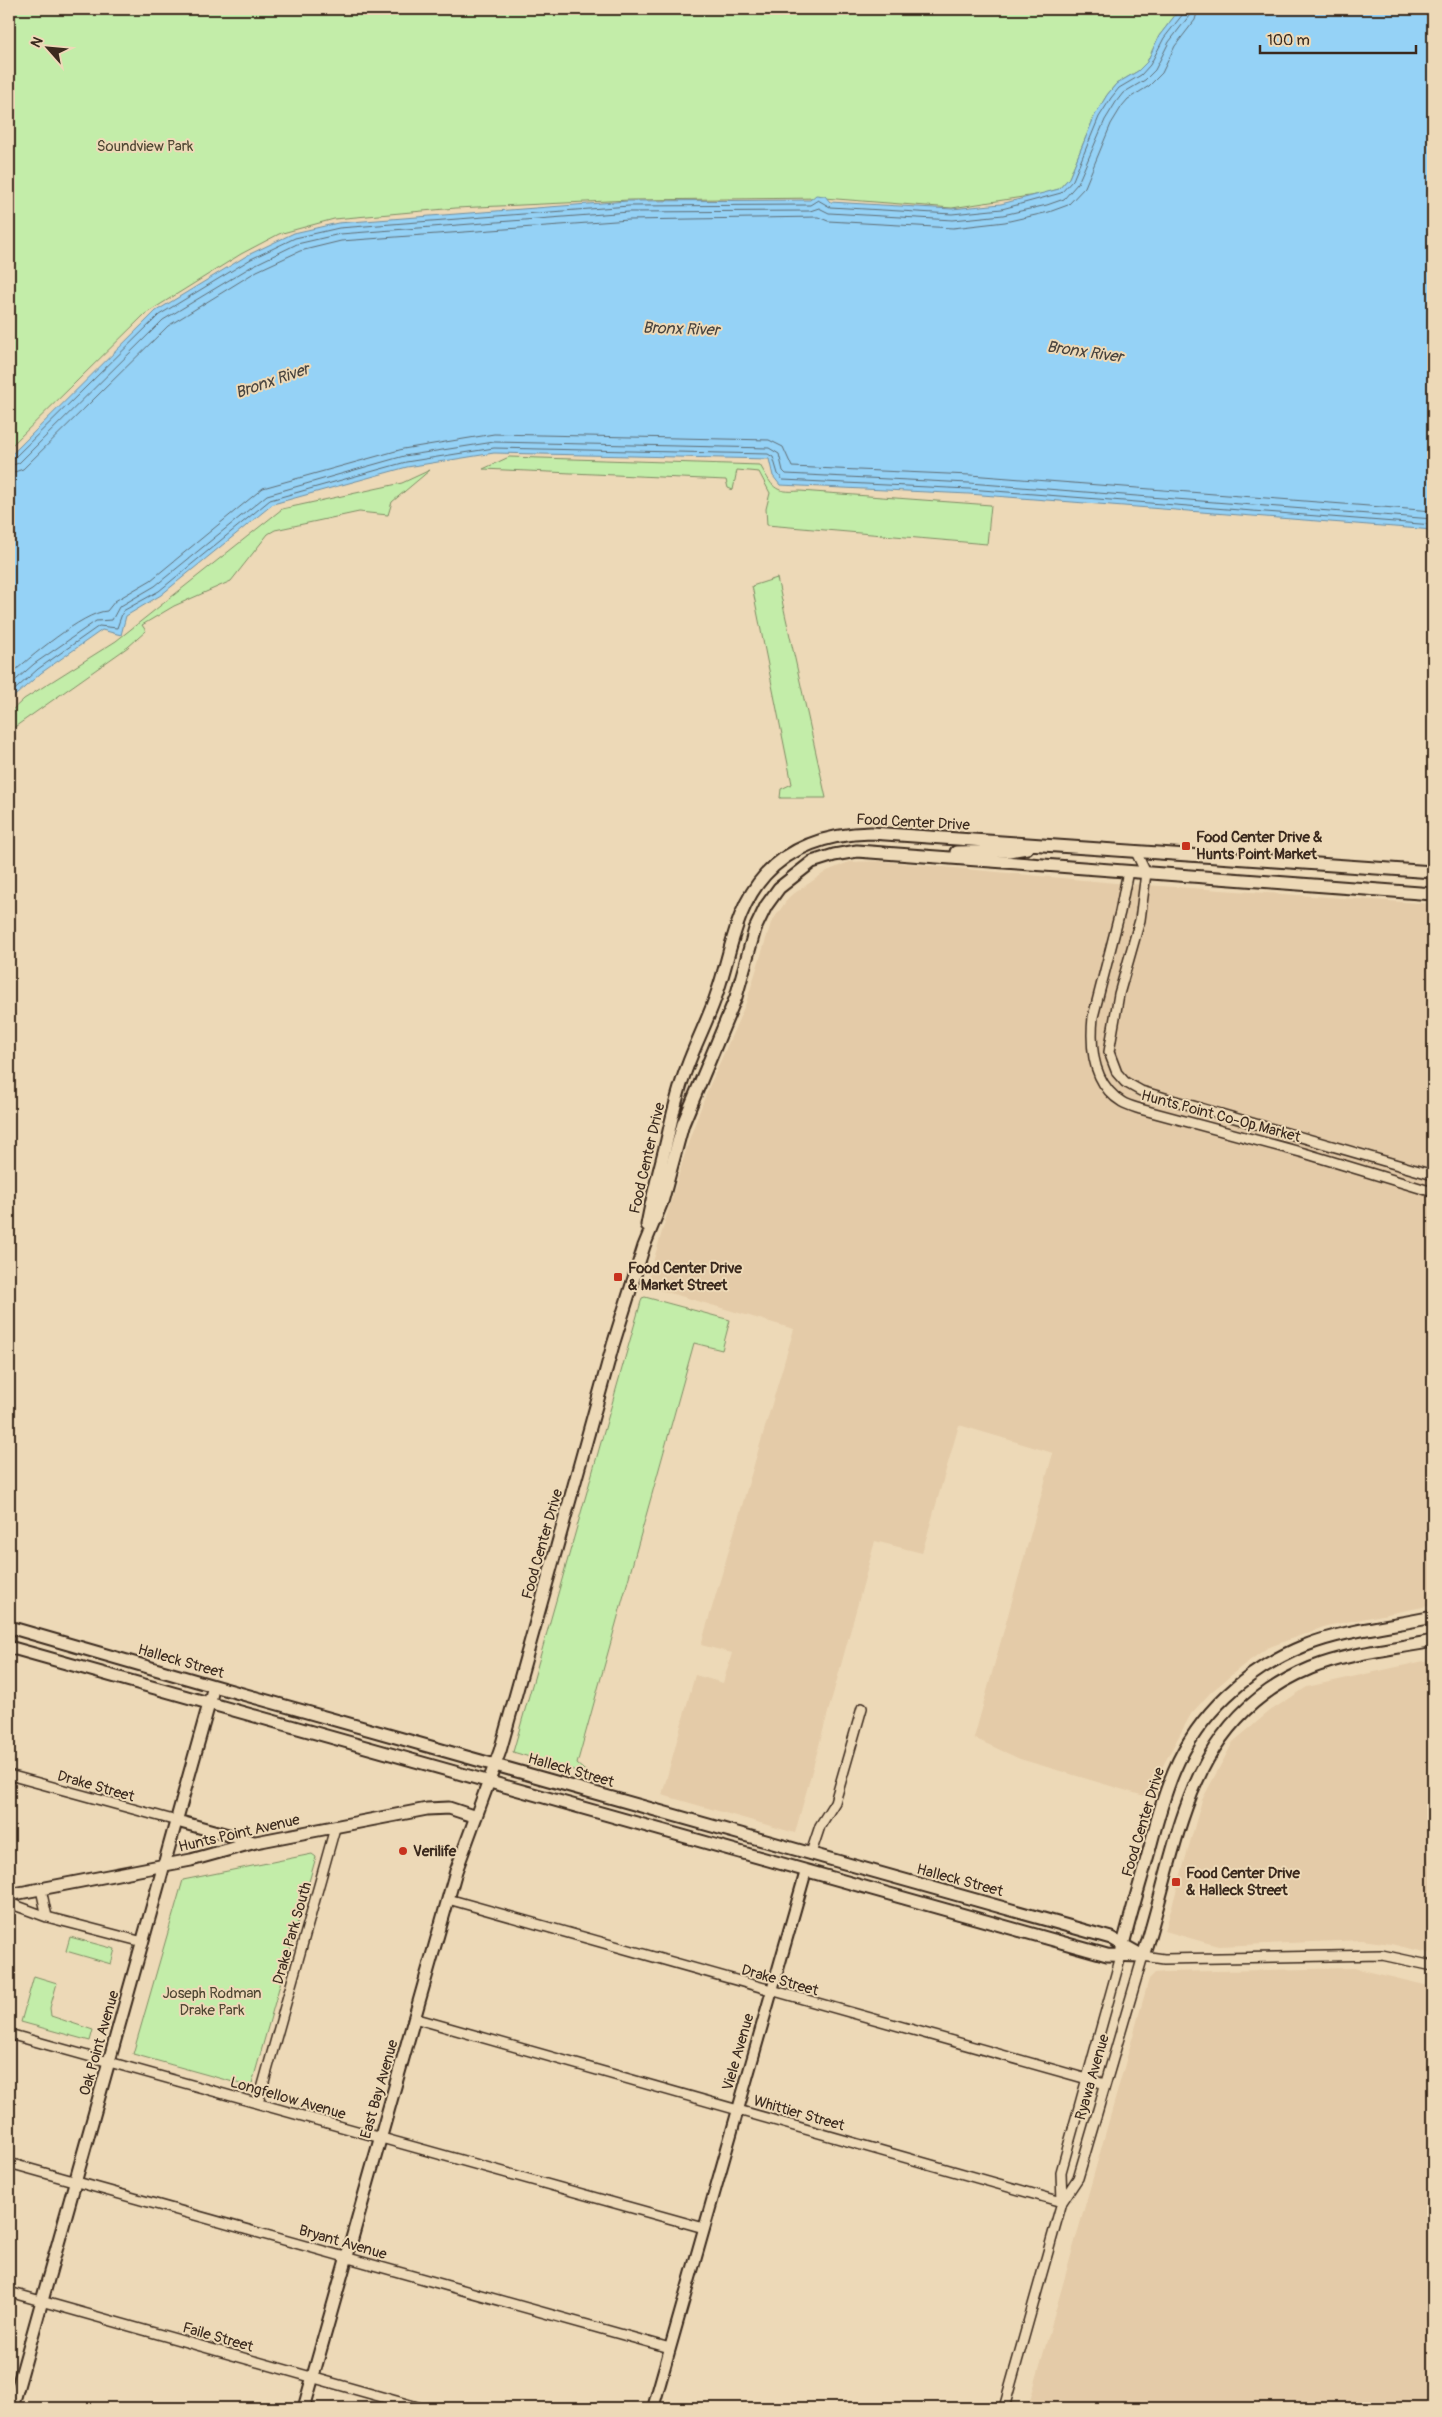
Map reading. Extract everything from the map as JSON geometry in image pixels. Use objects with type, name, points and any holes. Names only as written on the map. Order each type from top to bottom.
[{"type":"main road","name":"Food Center Drive","points":[[644,1246],[652,1198],[683,1077],[716,995],[740,913],[766,874],[783,859],[803,846],[845,834],[871,833],[1433,872]]},
{"type":"main road","points":[[925,856],[973,851],[1009,852],[1044,845]]},
{"type":"main road","name":"Food Center Drive","points":[[489,1780],[496,1764],[613,1345],[644,1246],[662,1202],[690,1104],[736,997],[760,916],[772,896],[800,869],[812,862],[834,855],[857,851],[1433,894]]},
{"type":"main road","name":"Food Center Drive","points":[[1122,1950],[1158,1817],[1173,1772],[1194,1736],[1219,1703],[1251,1676],[1305,1646],[1344,1635],[1433,1617]]},
{"type":"main road","name":"Halleck Street","points":[[9,1627],[1112,1938],[1122,1950]]},
{"type":"main road","points":[[9,1647],[209,1704],[489,1780],[1107,1955],[1122,1950],[1142,1956],[1188,1798],[1213,1748],[1236,1720],[1264,1695],[1312,1668],[1348,1658],[1433,1641]]},
{"type":"main road","name":"Oak Point Avenue","points":[[12,2408],[214,1686]]},
{"type":"main road","name":"East Bay Avenue","points":[[304,2408],[448,1899],[489,1780]]},
{"type":"main road","name":"Hunts Point Avenue","points":[[9,1895],[164,1865],[256,1842],[428,1809],[449,1808],[476,1817]]},
{"type":"main road","points":[[177,1820],[256,1842]]},
{"type":"main road","name":"Viele Avenue","points":[[806,1871],[811,1854]]},
{"type":"street","points":[[1136,852],[1146,873]]},
{"type":"street","name":"Hunts Point Co-Op Market","points":[[1128,871],[1120,912],[1093,1017],[1091,1034],[1094,1061],[1104,1081],[1115,1096],[1123,1102],[1140,1109],[1304,1153],[1433,1192]]},
{"type":"street","name":"Hunts Point Co-Op Market","points":[[1146,873],[1140,920],[1119,994],[1109,1052],[1117,1073],[1126,1082],[1141,1091],[1433,1175]]},
{"type":"street","name":"Viele Avenue","points":[[811,1854],[820,1826],[835,1802],[862,1708]]},
{"type":"street","name":"Drake Street","points":[[9,1775],[177,1820]]},
{"type":"street","name":"Drake Park South","points":[[258,2103],[335,1828]]},
{"type":"street","name":"Viele Avenue","points":[[653,2408],[806,1871]]},
{"type":"street","points":[[41,1889],[47,1917]]},
{"type":"street","name":"Drake Street","points":[[448,1899],[770,1992],[1105,2084]]},
{"type":"street","points":[[9,1904],[47,1917],[143,1942]]},
{"type":"street","name":"Ryawa Avenue","points":[[1004,2408],[1062,2202],[1061,2172],[1122,1950]]},
{"type":"street","points":[[1142,1956],[1174,1959],[1382,1955],[1433,1966]]},
{"type":"street","name":"Ryawa Avenue","points":[[1062,2202],[1078,2178],[1142,1956]]},
{"type":"street","name":"Whittier Street","points":[[414,2018],[1062,2202]]},
{"type":"street","name":"Longfellow Avenue","points":[[9,2034],[704,2228]]},
{"type":"street","name":"Bryant Avenue","points":[[9,2162],[670,2348]]},
{"type":"street","name":"Faile Street","points":[[9,2292],[421,2408]]},
{"type":"shaded area","points":[[879,861],[1115,883],[1433,904],[1433,1605],[1326,1626],[1267,1648],[1210,1693],[1191,1714],[1160,1771],[1151,1798],[1020,1759],[974,1738],[1053,1453],[959,1425],[922,1553],[875,1541],[795,1833],[662,1795],[695,1675],[723,1683],[732,1653],[701,1645],[794,1329],[646,1286],[689,1140],[706,1094],[746,1003],[771,923],[789,897],[827,871],[849,862]]},
{"type":"shaded area","points":[[1433,1659],[1433,1954],[1391,1944],[1362,1940],[1218,1946],[1165,1931],[1202,1800],[1233,1742],[1270,1711],[1307,1687]]},
{"type":"shaded area","points":[[1354,1968],[1433,1987],[1433,2408],[1028,2408],[1149,1979],[1155,1973],[1167,1972]]},
{"type":"green space","name":"Soundview Park","points":[[9,9],[1180,9],[1159,36],[1147,62],[1138,71],[1116,84],[1107,95],[1095,115],[1069,178],[1059,189],[1042,194],[952,208],[824,198],[630,200],[456,208],[334,219],[279,234],[241,254],[145,314],[9,448]]},
{"type":"green space","points":[[509,457],[760,465],[771,483],[784,491],[991,505],[987,544],[767,525],[766,509],[770,493],[759,472],[737,470],[733,490],[728,488],[726,480],[483,469]]},
{"type":"green space","points":[[430,470],[392,502],[388,515],[359,512],[275,530],[268,534],[231,581],[174,606],[142,625],[146,631],[128,647],[9,731],[9,713],[24,699],[116,641],[282,509],[402,483]]},
{"type":"green space","points":[[777,578],[826,798],[780,798],[781,789],[792,784],[752,586]]},
{"type":"green space","points":[[645,1297],[730,1320],[722,1350],[694,1343],[577,1764],[590,1775],[513,1752],[642,1298]]},
{"type":"green space","name":"Joseph Rodman Drake Park","points":[[312,1854],[316,1857],[251,2087],[133,2054],[183,1880]]},
{"type":"green space","points":[[70,1937],[115,1949],[111,1964],[66,1951]]},
{"type":"green space","points":[[34,1976],[57,1983],[50,2008],[51,2016],[93,2030],[90,2041],[21,2022]]},
{"type":"water","name":"Bronx River","points":[[1180,9],[1433,9],[1433,530],[969,494],[780,485],[773,476],[769,459],[494,453],[407,467],[273,504],[161,595],[126,616],[121,635],[102,630],[41,673],[9,701],[9,457],[156,311],[248,255],[294,233],[338,223],[628,201],[810,200],[816,195],[825,196],[830,202],[952,209],[1001,204],[1059,189],[1069,178],[1095,115],[1107,95],[1116,84],[1138,71],[1147,62],[1159,36]]},
{"type":"place","name":"Food Center Drive & Hunts Point Market","points":[[1186,846]]},
{"type":"place","name":"Food Center Drive & Market Street","points":[[618,1277]]},
{"type":"place","name":"Verilife","points":[[403,1851]]},
{"type":"place","name":"Food Center Drive & Halleck Street","points":[[1176,1882]]}]
